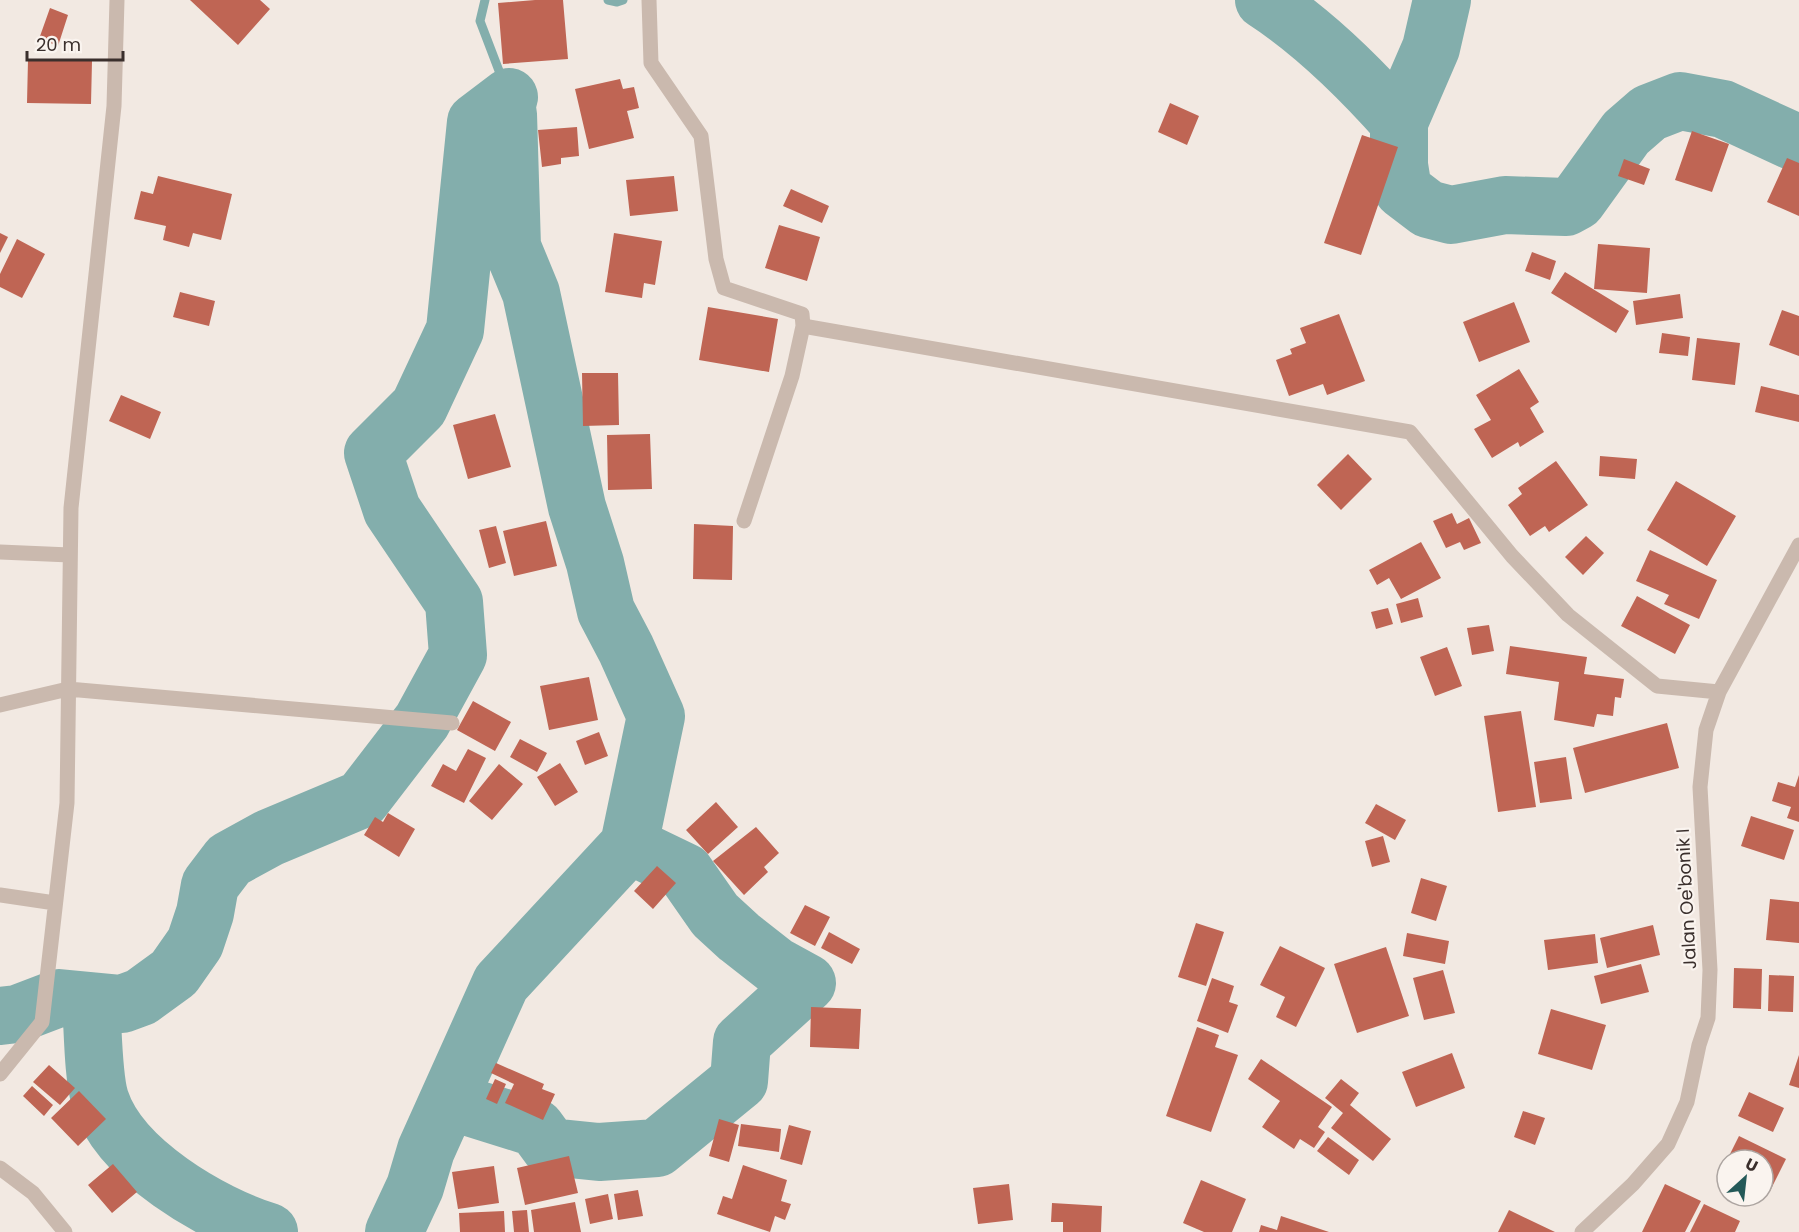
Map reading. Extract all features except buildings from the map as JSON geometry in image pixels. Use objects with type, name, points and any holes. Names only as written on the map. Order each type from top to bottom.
[{"type":"street","points":[[0,1074],[42,1022],[67,803],[71,508],[114,106],[117,0]]},
{"type":"street","points":[[649,0],[651,63],[701,136],[716,260],[724,288],[802,314],[804,326],[792,376],[744,521]]},
{"type":"street","points":[[804,326],[1410,432],[1512,556],[1568,615],[1657,686],[1719,692]]},
{"type":"street","name":"Jalan Oe'bonik I","points":[[1582,1232],[1633,1184],[1668,1144],[1688,1102],[1699,1045],[1708,1018],[1710,970],[1700,787],[1706,730],[1719,692],[1799,545]]},
{"type":"street","points":[[0,552],[70,555]]},
{"type":"street","points":[[0,705],[68,689],[452,723]]},
{"type":"street","points":[[0,895],[56,903]]},
{"type":"street","points":[[0,1168],[33,1193],[65,1232]]},
{"type":"waterway","points":[[485,0],[480,21],[509,97]]},
{"type":"waterway","points":[[608,0],[617,2],[623,0]]},
{"type":"waterway","points":[[1264,0],[1336,56],[1399,122]]},
{"type":"waterway","points":[[1442,0],[1431,48],[1399,122],[1399,165],[1403,190],[1428,209],[1451,215],[1505,205],[1566,207],[1577,201],[1626,133],[1649,113],[1680,101],[1723,109],[1799,144]]},
{"type":"waterway","points":[[0,1016],[17,1014],[59,998],[122,1004],[141,997],[174,973],[195,943],[205,913],[210,885],[229,860],[269,838],[362,799],[422,721],[458,655],[454,602],[392,510],[373,453],[419,407],[455,330],[476,122],[509,97]]},
{"type":"waterway","points":[[394,1232],[415,1187],[426,1150],[501,983],[629,845],[656,716],[606,611],[595,563],[577,507],[531,293],[512,247],[508,114]]},
{"type":"waterway","points":[[450,1101],[536,1128],[550,1147],[599,1152],[657,1148],[739,1081],[742,1042],[807,983],[776,966],[739,937],[715,915],[685,872],[629,845]]},
{"type":"waterway","points":[[91,1003],[95,1066],[100,1099],[111,1122],[127,1143],[147,1164],[195,1198],[246,1224],[269,1232]]}]
